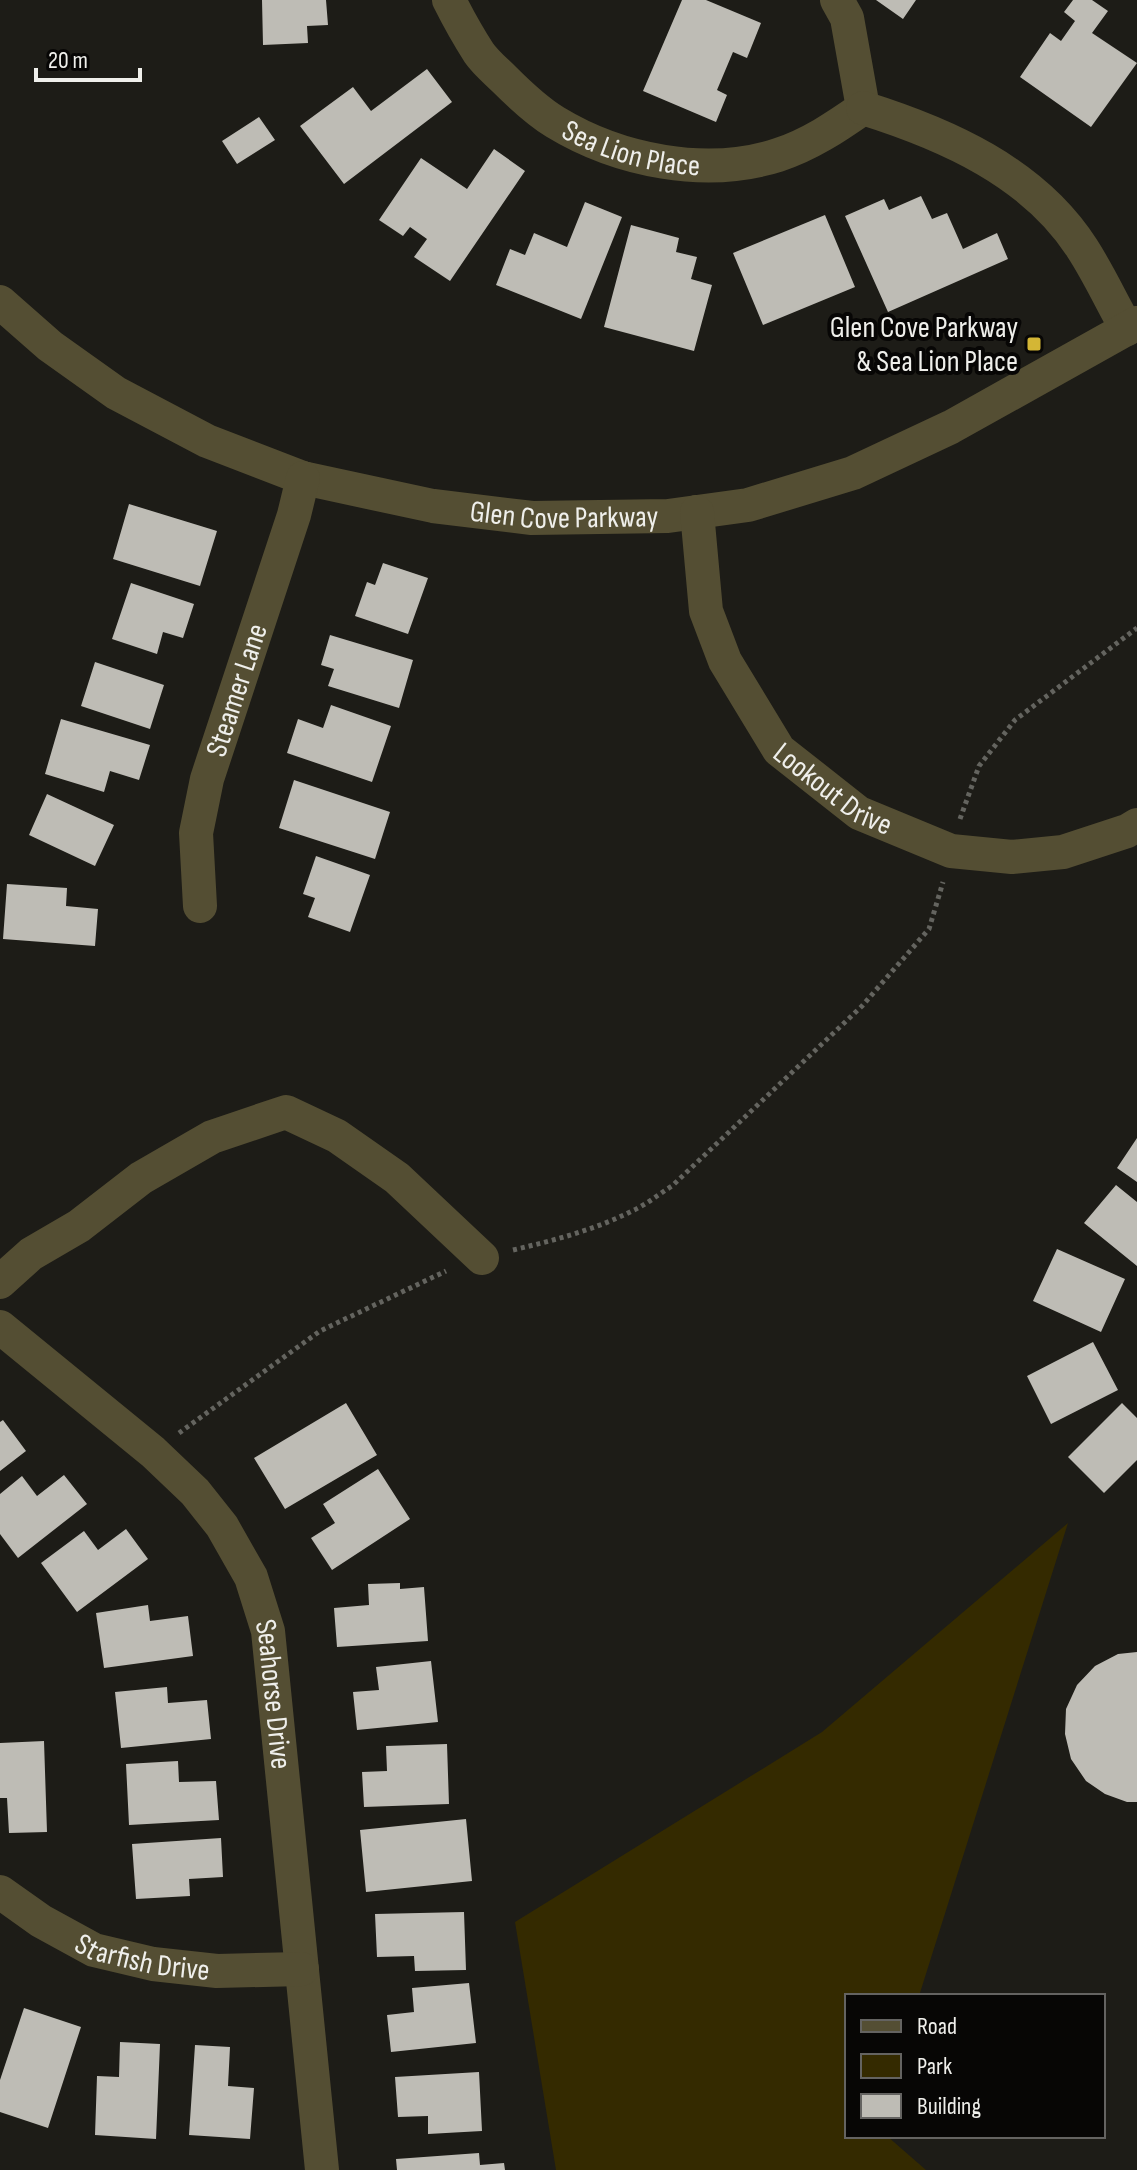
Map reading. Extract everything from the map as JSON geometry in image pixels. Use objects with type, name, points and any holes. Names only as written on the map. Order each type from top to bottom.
[{"type":"street","name":"Sea Lion Place","points":[[449,0],[480,55],[519,94],[552,120],[579,136],[609,148],[655,160],[705,167],[777,156],[833,129],[863,108]]},
{"type":"street","points":[[837,0],[847,18],[863,108],[914,124],[965,149],[1035,193],[1081,247],[1132,326]]},
{"type":"street","name":"Glen Cove Parkway","points":[[0,302],[50,346],[116,393],[207,441],[303,478],[433,506],[532,518],[668,516],[748,505],[853,473],[951,427],[1132,326]]},
{"type":"street","name":"Steamer Lane","points":[[200,906],[196,833],[207,779],[294,515],[303,478]]},
{"type":"street","name":"Lookout Drive","points":[[697,512],[706,611],[725,661],[779,750],[859,813],[951,851],[1012,857],[1063,852],[1137,825]]},
{"type":"street","points":[[0,1282],[31,1254],[79,1226],[141,1178],[212,1137],[286,1112],[337,1136],[397,1178],[482,1258]]},
{"type":"street","name":"Seahorse Drive","points":[[0,1327],[153,1452],[195,1492],[222,1526],[251,1577],[268,1631],[322,2170]]},
{"type":"street","name":"Starfish Drive","points":[[0,1892],[41,1921],[94,1950],[153,1964],[217,1971],[302,1969]]},
{"type":"path","points":[[958,826],[979,766],[1015,720],[1137,628]]},
{"type":"path","points":[[153,1452],[320,1331],[445,1271],[600,1226],[637,1209],[672,1186],[862,1006],[929,929],[943,882]]},
{"type":"green space","points":[[1068,1523],[920,1994],[845,1994],[845,2138],[889,2138],[926,2170],[556,2170],[515,1922],[822,1732]]},
{"type":"building","points":[[262,0],[326,0],[328,25],[307,26],[308,43],[263,45]]},
{"type":"building","points":[[682,0],[706,0],[761,23],[747,58],[733,52],[717,90],[727,95],[716,122],[643,91]]},
{"type":"building","points":[[876,0],[916,0],[903,19]]},
{"type":"building","points":[[1073,0],[1092,0],[1108,11],[1092,33],[1137,63],[1091,127],[1020,77],[1050,33],[1061,41],[1075,21],[1064,12]]},
{"type":"building","points":[[427,69],[452,102],[344,184],[300,126],[353,87],[371,111]]},
{"type":"building","points":[[259,117],[275,140],[237,164],[222,141]]},
{"type":"building","points":[[494,149],[525,171],[450,281],[414,257],[427,239],[410,227],[403,236],[379,220],[421,158],[467,189]]},
{"type":"building","points":[[921,196],[932,219],[947,213],[963,249],[997,233],[1008,259],[888,312],[845,216],[884,199],[889,210]]},
{"type":"building","points":[[585,202],[622,217],[581,319],[496,285],[510,249],[525,255],[534,233],[567,247]]},
{"type":"building","points":[[825,215],[855,287],[763,325],[733,253]]},
{"type":"building","points":[[631,225],[679,238],[676,252],[697,257],[691,279],[712,285],[694,351],[604,327]]},
{"type":"building","points":[[129,504],[217,531],[200,586],[113,559]]},
{"type":"building","points":[[383,563],[428,578],[408,634],[355,616],[367,582],[375,585]]},
{"type":"building","points":[[131,583],[194,604],[183,638],[163,632],[157,654],[112,639]]},
{"type":"building","points":[[330,635],[413,660],[399,708],[328,686],[334,669],[321,665]]},
{"type":"building","points":[[95,662],[164,685],[150,729],[81,706]]},
{"type":"building","points":[[331,705],[391,726],[372,782],[287,753],[298,719],[323,728]]},
{"type":"building","points":[[61,719],[150,745],[139,780],[110,771],[104,792],[45,774]]},
{"type":"building","points":[[294,780],[390,812],[375,859],[279,828]]},
{"type":"building","points":[[47,794],[114,825],[95,866],[29,835]]},
{"type":"building","points":[[316,856],[370,875],[350,932],[308,917],[315,898],[303,894]]},
{"type":"building","points":[[7,884],[67,888],[66,906],[98,909],[95,946],[3,939]]},
{"type":"building","points":[[1137,1138],[1137,1182],[1117,1168]]},
{"type":"building","points":[[1116,1185],[1137,1202],[1137,1266],[1084,1223]]},
{"type":"building","points":[[1057,1249],[1125,1279],[1101,1332],[1033,1301]]},
{"type":"building","points":[[1093,1342],[1118,1390],[1051,1424],[1027,1376]]},
{"type":"building","points":[[346,1403],[377,1455],[285,1509],[254,1458]]},
{"type":"building","points":[[1122,1403],[1137,1418],[1137,1460],[1104,1493],[1068,1457]]},
{"type":"building","points":[[3,1420],[26,1451],[0,1471],[0,1422]]},
{"type":"building","points":[[378,1469],[410,1519],[332,1570],[311,1538],[335,1523],[323,1504]]},
{"type":"building","points":[[64,1475],[87,1504],[18,1558],[0,1534],[0,1494],[22,1476],[37,1496]]},
{"type":"building","points":[[126,1529],[148,1559],[77,1612],[41,1563],[84,1531],[98,1550]]},
{"type":"building","points":[[400,1583],[400,1589],[424,1587],[428,1641],[337,1647],[334,1608],[369,1605],[368,1584]]},
{"type":"building","points":[[148,1605],[150,1621],[188,1616],[193,1656],[104,1668],[96,1613]]},
{"type":"building","points":[[1137,1652],[1137,1802],[1127,1802],[1105,1794],[1086,1781],[1071,1759],[1065,1734],[1066,1709],[1077,1685],[1095,1666],[1118,1654]]},
{"type":"building","points":[[431,1661],[438,1722],[357,1730],[353,1692],[379,1690],[376,1667]]},
{"type":"building","points":[[167,1687],[168,1703],[207,1700],[211,1739],[121,1748],[115,1692]]},
{"type":"building","points":[[44,1741],[47,1832],[9,1833],[7,1798],[0,1798],[0,1743]]},
{"type":"building","points":[[447,1744],[449,1804],[364,1807],[362,1772],[387,1771],[386,1746]]},
{"type":"building","points":[[178,1761],[179,1782],[216,1781],[219,1820],[129,1825],[126,1764]]},
{"type":"building","points":[[466,1819],[472,1881],[366,1892],[360,1830]]},
{"type":"building","points":[[221,1838],[223,1877],[189,1879],[190,1896],[136,1899],[132,1844]]},
{"type":"building","points":[[464,1912],[466,1970],[415,1971],[414,1956],[377,1957],[375,1914]]},
{"type":"building","points":[[469,1983],[476,2043],[391,2052],[387,2015],[414,2012],[412,1988]]},
{"type":"building","points":[[24,2008],[81,2027],[48,2128],[0,2112],[0,2080]]},
{"type":"building","points":[[120,2042],[160,2044],[156,2139],[95,2135],[97,2076],[119,2077]]},
{"type":"building","points":[[195,2045],[230,2047],[228,2086],[254,2088],[250,2139],[189,2135]]},
{"type":"building","points":[[479,2072],[482,2131],[428,2134],[428,2116],[398,2117],[395,2077]]},
{"type":"building","points":[[479,2153],[480,2165],[504,2163],[505,2170],[397,2170],[396,2159]]},
{"type":"place","name":"Glen Cove Parkway & Sea Lion Place","points":[[1034,344]]}]
